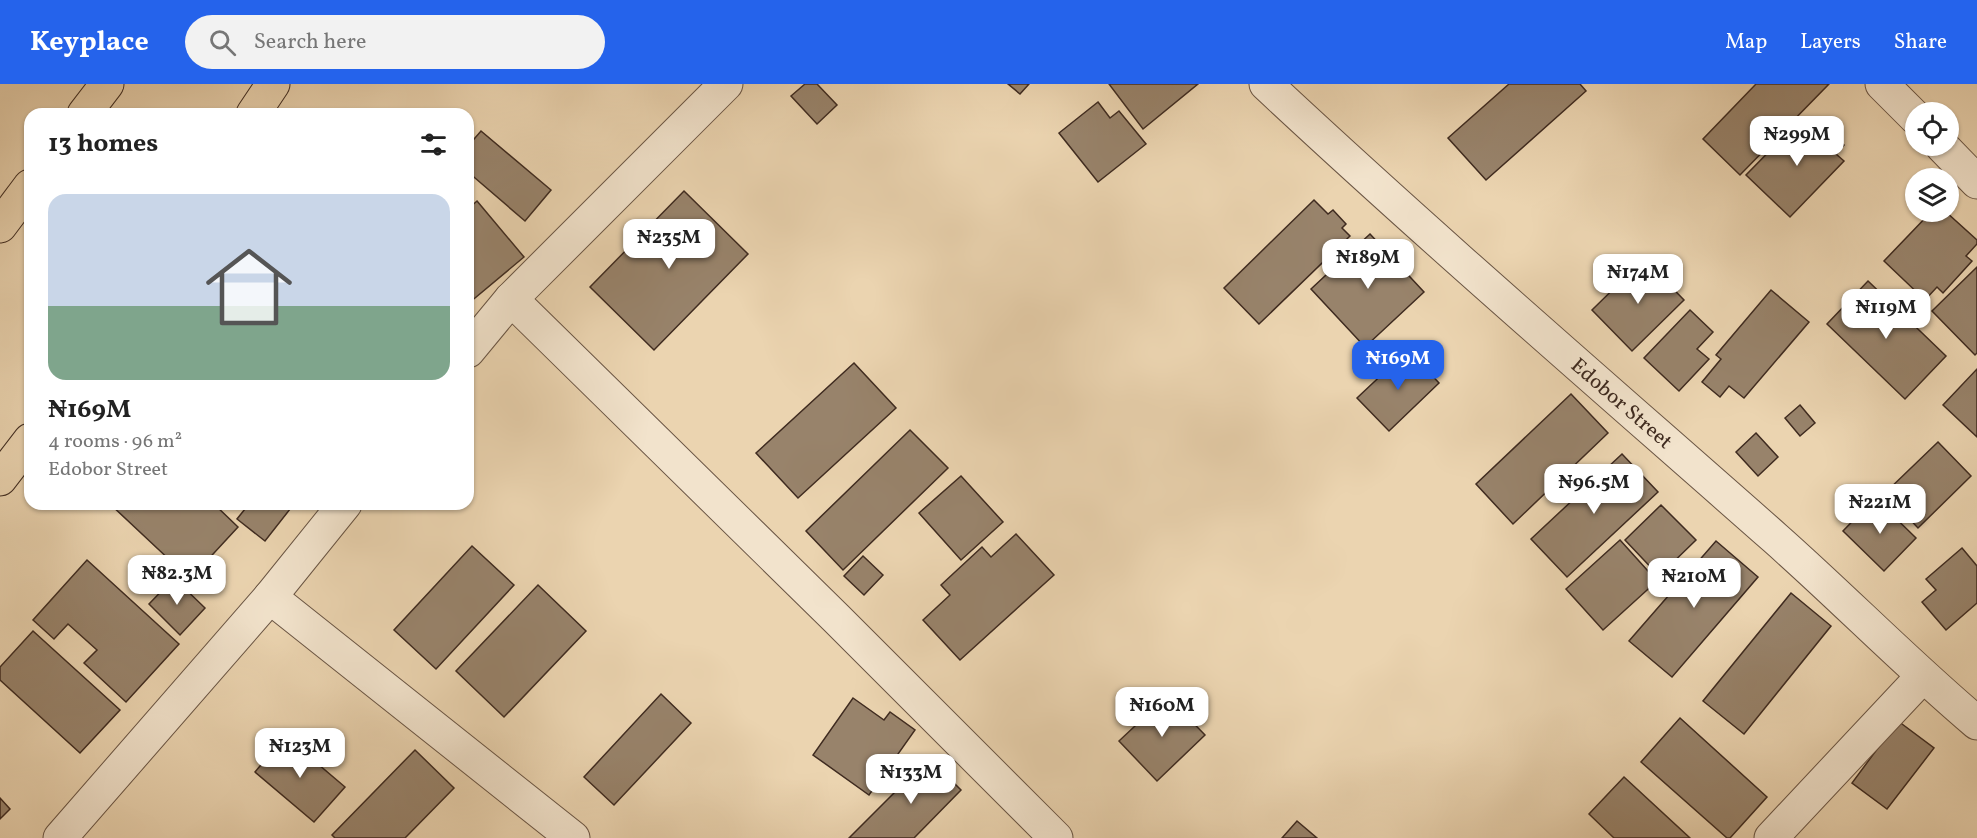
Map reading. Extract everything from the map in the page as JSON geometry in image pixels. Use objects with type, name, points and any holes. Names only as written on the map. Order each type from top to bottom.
[{"type":"highway","points":[[89,108],[107,84]]},
{"type":"highway","points":[[257,108],[273,84]]},
{"type":"highway","points":[[0,226],[24,194]]},
{"type":"highway","points":[[0,479],[24,448]]},
{"type":"street","points":[[474,344],[511,298],[726,84]]},
{"type":"street","name":"Edobor Street","points":[[1266,84],[1348,161],[1785,547],[1922,677],[1977,723]]},
{"type":"street","points":[[1882,84],[1905,107]]},
{"type":"street","points":[[1952,156],[1977,182]]},
{"type":"street","points":[[511,298],[1056,838]]},
{"type":"street","points":[[64,836],[270,597],[340,510]]},
{"type":"street","points":[[270,597],[573,838]]},
{"type":"street","points":[[1771,838],[1922,677]]},
{"type":"building","points":[[805,84],[817,84],[837,105],[817,124],[791,96]]},
{"type":"building","points":[[1008,84],[1029,84],[1020,94]]},
{"type":"building","points":[[1109,84],[1198,84],[1143,129]]},
{"type":"building","points":[[1509,84],[1580,84],[1586,91],[1486,180],[1448,138]]},
{"type":"building","points":[[1756,84],[1829,84],[1740,175],[1703,139]]},
{"type":"building","points":[[1098,102],[1110,118],[1119,111],[1146,144],[1098,182],[1059,133]]},
{"type":"building","points":[[1801,119],[1821,139],[1829,131],[1844,145],[1836,154],[1844,161],[1790,217],[1746,175]]},
{"type":"building","points":[[481,131],[551,190],[525,221],[474,177],[474,139]]},
{"type":"building","points":[[684,191],[748,254],[654,350],[590,287]]},
{"type":"building","points":[[1314,200],[1328,214],[1333,210],[1346,224],[1342,228],[1350,236],[1259,324],[1224,288]]},
{"type":"building","points":[[477,201],[524,257],[474,299],[474,204]]},
{"type":"building","points":[[1921,222],[1957,222],[1977,240],[1977,244],[1966,256],[1972,261],[1943,293],[1937,287],[1925,300],[1884,261]]},
{"type":"building","points":[[1370,234],[1424,292],[1365,347],[1311,289]]},
{"type":"building","points":[[1644,259],[1684,300],[1632,351],[1592,310]]},
{"type":"building","points":[[1977,267],[1977,353],[1975,355],[1932,311]]},
{"type":"building","points":[[1868,281],[1946,356],[1905,399],[1827,324]]},
{"type":"building","points":[[1771,290],[1809,322],[1744,398],[1729,386],[1720,397],[1702,382],[1721,359],[1716,355]]},
{"type":"building","points":[[1690,310],[1713,332],[1697,349],[1709,359],[1679,391],[1644,358]]},
{"type":"building","points":[[1408,350],[1439,383],[1389,431],[1357,398]]},
{"type":"building","points":[[854,363],[896,408],[798,498],[756,453]]},
{"type":"building","points":[[1977,369],[1977,437],[1943,405]]},
{"type":"building","points":[[1571,394],[1608,433],[1513,524],[1476,484]]},
{"type":"building","points":[[1800,405],[1815,423],[1800,436],[1785,418]]},
{"type":"building","points":[[910,430],[948,468],[843,570],[806,531]]},
{"type":"building","points":[[1756,433],[1778,457],[1758,476],[1736,452]]},
{"type":"building","points":[[1938,442],[1971,476],[1918,528],[1885,493]]},
{"type":"building","points":[[1622,454],[1658,492],[1567,577],[1531,539]]},
{"type":"building","points":[[961,476],[1003,522],[961,560],[919,513]]},
{"type":"building","points":[[1875,498],[1916,538],[1884,571],[1843,531]]},
{"type":"building","points":[[1661,505],[1696,540],[1659,576],[1625,540]]},
{"type":"building","points":[[116,510],[220,510],[238,527],[190,579]]},
{"type":"building","points":[[244,510],[289,510],[265,541],[237,519]]},
{"type":"building","points":[[1016,534],[1054,575],[960,660],[923,620],[950,595],[941,585],[982,547],[991,557]]},
{"type":"building","points":[[1620,540],[1657,581],[1603,630],[1566,589]]},
{"type":"building","points":[[1716,541],[1758,577],[1672,677],[1629,641]]},
{"type":"building","points":[[472,546],[514,585],[436,669],[394,630]]},
{"type":"building","points":[[1962,548],[1977,566],[1977,603],[1946,630],[1922,602],[1936,590],[1926,579]]},
{"type":"building","points":[[863,556],[883,575],[864,595],[844,576]]},
{"type":"building","points":[[87,560],[179,644],[126,702],[84,663],[97,650],[68,624],[54,639],[33,620]]},
{"type":"building","points":[[174,578],[205,608],[180,635],[149,604]]},
{"type":"building","points":[[538,585],[586,631],[504,717],[456,671]]},
{"type":"building","points":[[1791,593],[1831,626],[1744,734],[1703,701]]},
{"type":"building","points":[[33,631],[120,710],[80,753],[0,680],[0,667]]},
{"type":"building","points":[[661,694],[691,723],[614,805],[584,777]]},
{"type":"building","points":[[1167,696],[1205,735],[1157,781],[1119,741]]},
{"type":"building","points":[[853,698],[884,720],[890,712],[915,730],[869,795],[813,755]]},
{"type":"building","points":[[1680,718],[1767,797],[1730,838],[1727,838],[1641,762]]},
{"type":"building","points":[[1898,721],[1934,748],[1887,809],[1852,783]]},
{"type":"building","points":[[285,736],[345,787],[314,822],[255,772]]},
{"type":"building","points":[[415,750],[454,788],[405,838],[335,838],[332,835]]},
{"type":"building","points":[[929,758],[961,790],[914,838],[849,838]]},
{"type":"building","points":[[1624,777],[1690,838],[1614,838],[1589,814]]},
{"type":"building","points":[[0,798],[10,809],[0,819]]},
{"type":"building","points":[[1297,821],[1317,838],[1282,838]]}]
